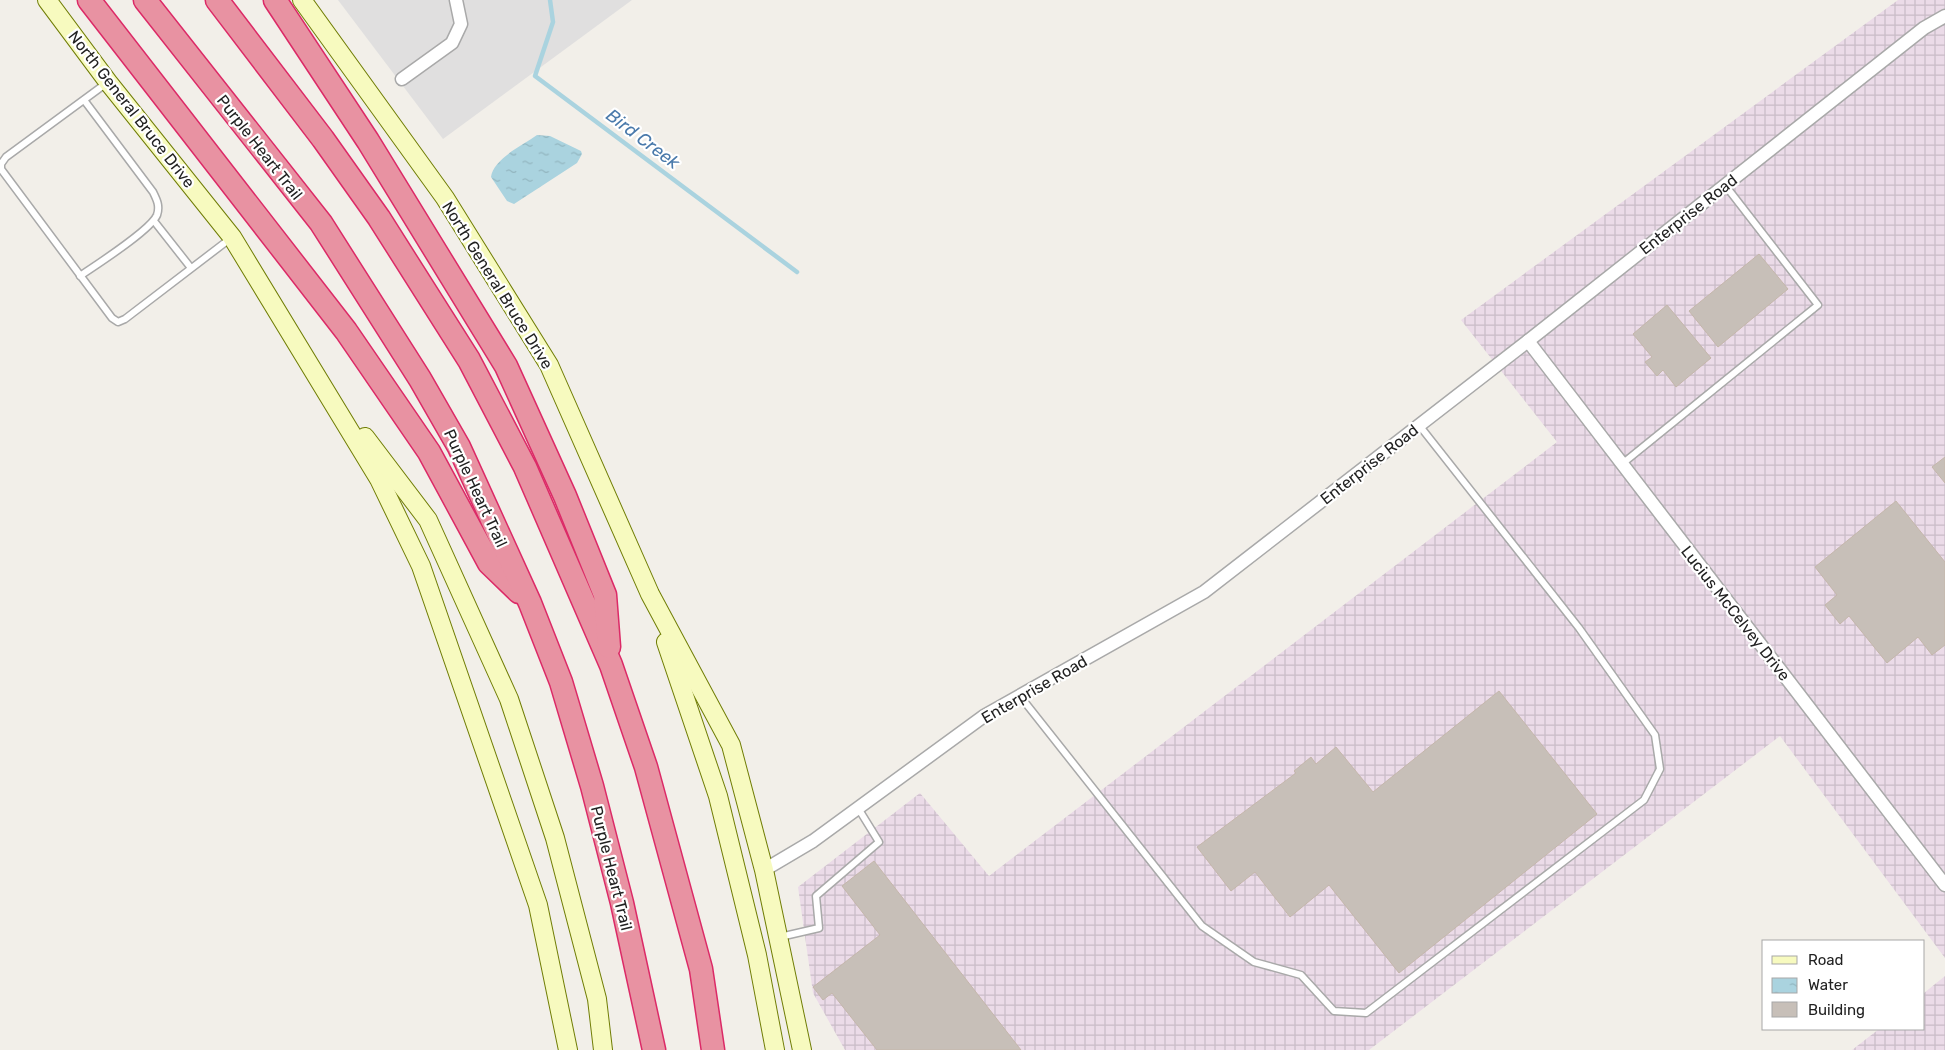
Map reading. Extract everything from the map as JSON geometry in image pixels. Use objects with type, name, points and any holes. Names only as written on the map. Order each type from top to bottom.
[{"type":"highway","points":[[89,0],[346,331],[429,452],[489,562],[530,603]]},
{"type":"highway","name":"Purple Heart Trail","points":[[145,0],[321,223],[384,320],[459,447],[530,603],[561,682],[592,786],[652,1039]]},
{"type":"highway","points":[[217,0],[323,139],[379,218],[470,360],[525,467],[611,665],[646,767],[701,969],[713,1050]]},
{"type":"highway","points":[[275,0],[368,141],[506,366],[564,496],[605,595],[611,665]]},
{"type":"main road","name":"North General Bruce Drive","points":[[47,0],[108,82],[232,237],[312,370]]},
{"type":"main road","name":"North General Bruce Drive","points":[[302,0],[445,198],[549,366],[650,594]]},
{"type":"main road","points":[[312,370],[428,520],[509,699],[555,838],[597,999],[603,1050]]},
{"type":"main road","points":[[312,370],[379,479],[421,566],[538,905],[568,1050]]},
{"type":"main road","points":[[650,594],[731,745],[764,870],[802,1050]]},
{"type":"main road","points":[[650,594],[718,796],[757,954],[775,1050]]},
{"type":"street","points":[[402,79],[452,43],[461,24],[456,0]]},
{"type":"street","name":"Enterprise Road","points":[[764,870],[813,841],[984,716],[1204,592],[1528,341],[1924,28],[1945,16]]},
{"type":"street","name":"Lucius McCelvey Drive","points":[[1528,341],[1945,885]]},
{"type":"lane","points":[[108,82],[6,157],[1,164],[3,175],[112,318],[118,322],[125,319],[232,237]]},
{"type":"lane","points":[[80,276],[154,221],[158,213],[158,203],[153,192],[84,100]]},
{"type":"lane","points":[[1622,464],[1818,305],[1725,186]]},
{"type":"lane","points":[[154,221],[191,268]]},
{"type":"lane","points":[[1020,696],[1202,926],[1254,962],[1301,975],[1334,1010],[1366,1013],[1644,800],[1660,769],[1655,735],[1579,628],[1419,425]]},
{"type":"lane","points":[[779,937],[819,928],[816,896],[878,842],[858,808]]},
{"type":"shaded area","points":[[338,0],[632,0],[443,139]]},
{"type":"shaded area","points":[[1898,0],[1945,0],[1945,958],[1780,736],[1369,1050],[845,1050],[813,993],[798,887],[920,793],[989,876],[1557,442],[1461,320]]},
{"type":"shaded area","points":[[1945,976],[1945,1050],[1852,1050],[1878,1030],[1925,1030],[1925,992]]},
{"type":"water","points":[[537,135],[550,136],[581,151],[582,154],[577,163],[514,204],[507,201],[491,177],[493,170],[503,158]]},
{"type":"building","points":[[1759,254],[1788,289],[1718,347],[1689,311]]},
{"type":"building","points":[[1667,305],[1711,358],[1676,387],[1663,370],[1657,376],[1645,362],[1652,357],[1633,334]]},
{"type":"building","points":[[1945,457],[1945,483],[1932,467]]},
{"type":"building","points":[[1896,501],[1945,562],[1945,645],[1932,655],[1918,637],[1887,663],[1849,616],[1840,624],[1825,605],[1837,595],[1815,567]]},
{"type":"building","points":[[1499,691],[1597,814],[1399,973],[1329,885],[1290,917],[1255,872],[1231,891],[1197,847],[1296,773],[1294,771],[1311,757],[1316,764],[1336,747],[1373,792]]},
{"type":"building","points":[[874,861],[1021,1050],[877,1050],[832,993],[823,1000],[813,987],[880,935],[842,886]]},
{"type":"waterway","name":"Bird Creek","points":[[550,0],[553,22],[535,76],[797,272]]}]
